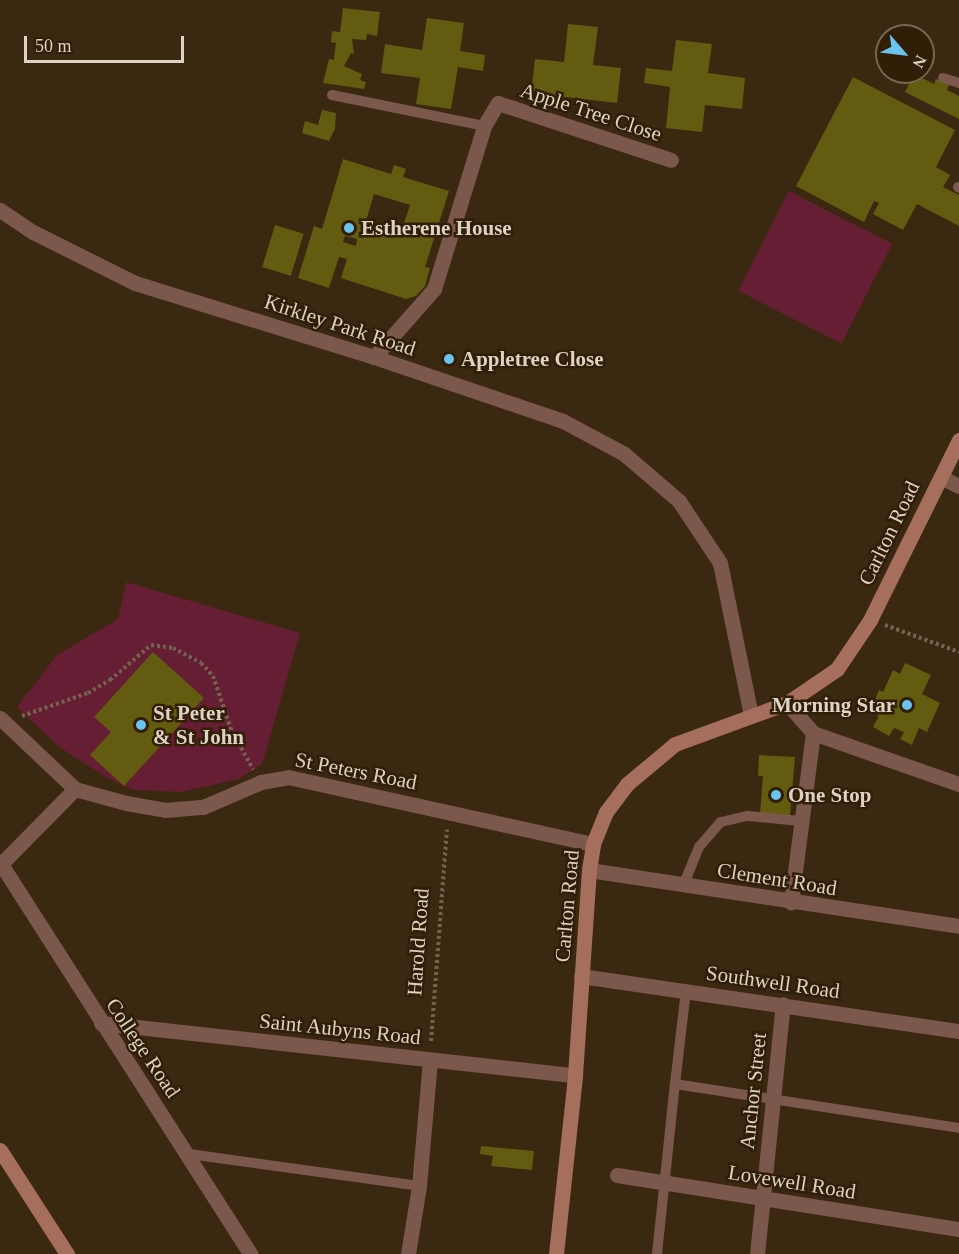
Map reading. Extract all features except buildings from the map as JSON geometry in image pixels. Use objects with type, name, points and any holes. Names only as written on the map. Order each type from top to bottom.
[{"type":"street","name":"Apple Tree Close","points":[[374,357],[434,289],[484,126],[498,103],[672,160]]},
{"type":"street","name":"Kirkley Park Road","points":[[0,210],[33,232],[135,283],[374,357],[563,421],[623,453],[679,501],[720,563],[751,716]]},
{"type":"street","name":"Carlton Road","points":[[556,1254],[575,1075],[589,870],[593,844],[606,812],[627,784],[675,744],[787,703],[837,669],[870,620],[959,440]]},
{"type":"street","points":[[940,477],[959,486]]},
{"type":"street","points":[[787,703],[813,733],[959,784]]},
{"type":"street","points":[[1,865],[75,789],[2,719]]},
{"type":"street","points":[[791,903],[813,733]]},
{"type":"street","name":"St Peters Road","points":[[75,789],[165,810],[203,807],[261,782],[288,777],[593,844]]},
{"type":"street","name":"College Road","points":[[1,865],[101,1023],[189,1154],[250,1254]]},
{"type":"street","name":"Clement Road","points":[[589,870],[791,903],[959,926]]},
{"type":"street","name":"Southwell Road","points":[[581,976],[959,1031]]},
{"type":"street","name":"Anchor Street","points":[[757,1254],[783,1004]]},
{"type":"street","name":"Saint Aubyns Road","points":[[101,1023],[430,1061],[575,1075]]},
{"type":"street","points":[[408,1254],[419,1186],[430,1061]]},
{"type":"street","points":[[0,1150],[67,1254]]},
{"type":"street","name":"Lovewell Road","points":[[617,1175],[664,1180],[763,1200],[959,1229]]},
{"type":"lane","points":[[943,78],[959,83]]},
{"type":"lane","points":[[332,95],[484,126]]},
{"type":"lane","points":[[683,886],[699,847],[721,822],[748,816],[800,821]]},
{"type":"lane","points":[[657,1254],[686,990]]},
{"type":"lane","points":[[675,1083],[773,1101],[959,1128]]},
{"type":"lane","points":[[189,1154],[419,1186]]},
{"type":"path","points":[[870,620],[959,652]]},
{"type":"path","points":[[2,719],[88,693],[110,680],[151,645],[172,648],[201,663],[213,676],[232,732],[261,782]]},
{"type":"path","name":"Harold Road","points":[[430,1061],[449,812]]},
{"type":"shaded area","points":[[789,191],[892,244],[842,343],[738,291]]},
{"type":"shaded area","points":[[126,582],[300,633],[262,764],[239,779],[181,792],[134,790],[107,778],[58,746],[17,707],[57,655],[118,619]]},
{"type":"place","name":"Estherene House","points":[[349,228]]},
{"type":"place","name":"Appletree Close","points":[[449,359]]},
{"type":"place","name":"Morning Star","points":[[907,705]]},
{"type":"place","name":"St Peter & St John","points":[[141,725]]},
{"type":"place","name":"One Stop","points":[[776,795]]}]
